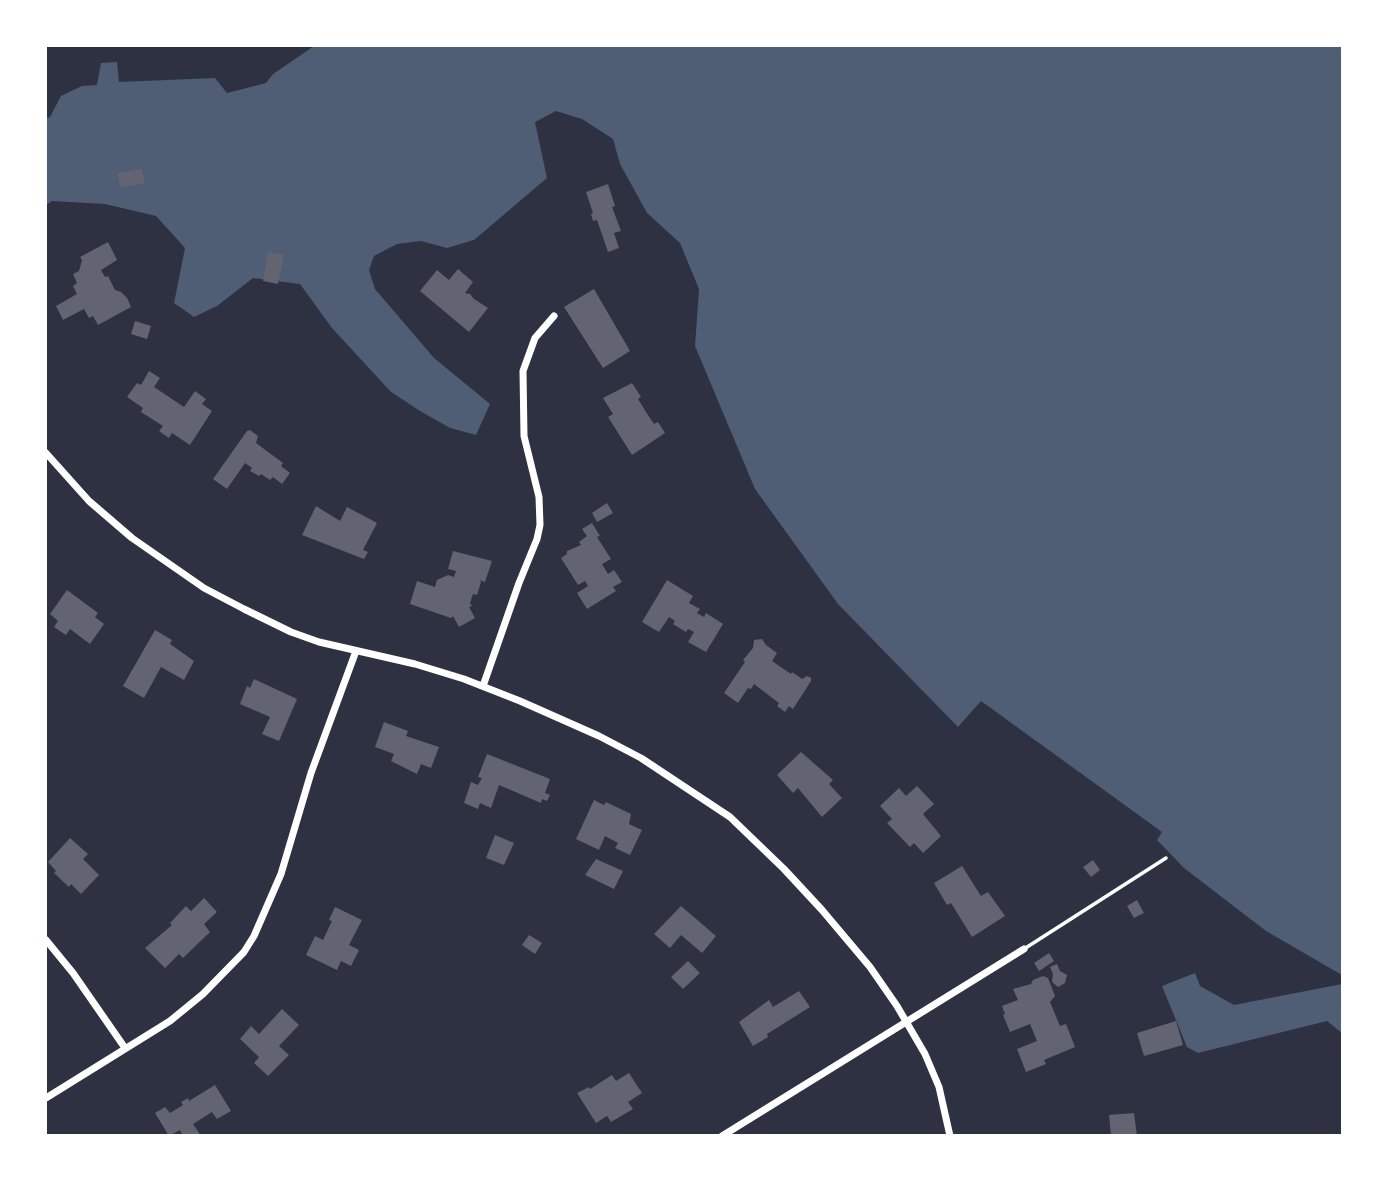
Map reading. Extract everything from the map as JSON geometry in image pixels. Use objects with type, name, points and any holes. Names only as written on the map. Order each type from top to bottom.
[{"type":"street","points":[[483,686],[540,525],[539,497],[524,436],[523,371],[535,338],[554,316]]},
{"type":"street","points":[[46,453],[89,501],[132,538],[214,593],[290,632],[415,664],[483,686],[611,742],[685,786],[730,817],[784,869],[870,967],[925,1054],[939,1087],[950,1136]]},
{"type":"street","points":[[46,1098],[170,1021],[232,967],[254,936],[281,874],[311,773],[356,651]]},
{"type":"street","points":[[46,940],[73,973],[125,1048]]},
{"type":"street","points":[[722,1136],[1024,948]]},
{"type":"lane","points":[[1024,948],[1166,858]]},
{"type":"water","points":[[314,46],[1342,46],[1342,975],[1266,931],[1184,868],[1157,840],[1162,832],[981,701],[958,727],[838,604],[755,489],[695,346],[699,289],[680,243],[647,213],[620,164],[613,139],[582,119],[556,111],[535,122],[547,178],[474,240],[447,248],[421,241],[397,244],[374,256],[369,270],[375,289],[434,358],[490,404],[476,435],[450,428],[391,392],[332,328],[300,284],[253,278],[217,306],[194,317],[174,303],[185,248],[156,216],[105,204],[52,201],[46,205],[46,119],[50,117],[61,96],[82,86],[97,85],[101,63],[117,62],[119,82],[215,78],[227,93],[266,83],[273,74]]},
{"type":"water","points":[[1195,973],[1200,986],[1234,1005],[1342,984],[1342,1033],[1327,1021],[1198,1053],[1187,1047],[1162,986]]},
{"type":"building","points":[[142,169],[145,183],[120,188],[118,173]]},
{"type":"building","points":[[608,184],[615,206],[612,207],[621,231],[614,233],[619,248],[608,252],[597,220],[593,221],[586,192]]},
{"type":"building","points":[[108,242],[117,260],[101,270],[105,277],[108,276],[115,290],[127,298],[131,307],[98,325],[93,316],[89,318],[84,309],[63,320],[56,306],[77,294],[73,286],[77,283],[73,274],[79,271],[82,260],[80,257]]},
{"type":"building","points":[[268,252],[284,255],[278,284],[263,281]]},
{"type":"building","points":[[458,269],[473,282],[465,293],[488,308],[469,332],[420,291],[437,270],[449,280]]},
{"type":"building","points":[[594,289],[630,351],[603,368],[564,307]]},
{"type":"building","points":[[135,321],[151,326],[147,339],[131,334]]},
{"type":"building","points":[[149,371],[160,378],[154,387],[184,407],[195,391],[206,399],[202,404],[212,411],[190,445],[172,433],[169,438],[159,431],[163,426],[141,412],[143,408],[127,397],[137,383],[141,385]]},
{"type":"building","points":[[632,383],[646,412],[654,424],[658,422],[665,433],[632,455],[608,417],[613,414],[603,398]]},
{"type":"building","points":[[250,430],[258,436],[256,443],[283,463],[281,466],[290,473],[282,484],[273,477],[270,480],[250,471],[252,468],[245,463],[227,489],[213,479]]},
{"type":"building","points":[[607,503],[613,513],[597,522],[592,513]]},
{"type":"building","points":[[316,506],[340,521],[347,507],[377,523],[363,550],[368,552],[364,559],[302,535]]},
{"type":"building","points":[[592,523],[600,536],[597,537],[611,559],[602,564],[608,574],[614,570],[622,582],[613,587],[616,591],[587,609],[577,593],[588,586],[585,581],[578,585],[561,558],[567,551],[581,545],[579,542],[587,536],[582,529]]},
{"type":"building","points":[[453,551],[492,561],[485,582],[479,580],[481,582],[477,595],[473,594],[470,603],[472,606],[469,607],[475,618],[459,627],[453,616],[451,618],[410,604],[417,581],[435,587],[437,580],[448,575],[454,577],[456,571],[448,569]]},
{"type":"building","points":[[667,580],[693,596],[689,603],[700,609],[697,613],[704,617],[706,613],[723,624],[706,652],[688,642],[694,632],[688,629],[686,632],[673,624],[675,621],[669,617],[659,632],[642,622]]},
{"type":"building","points":[[67,590],[98,613],[95,617],[104,624],[90,644],[70,629],[66,635],[54,627],[58,621],[50,614]]},
{"type":"building","points":[[155,630],[172,640],[170,644],[194,661],[184,680],[161,667],[144,698],[123,686]]},
{"type":"building","points":[[762,639],[777,653],[772,661],[802,679],[807,676],[811,678],[793,709],[789,706],[785,712],[777,706],[779,703],[754,684],[738,703],[724,693],[753,648],[754,640]]},
{"type":"building","points":[[254,679],[297,699],[279,741],[262,734],[270,717],[240,704],[247,686],[250,688]]},
{"type":"building","points":[[384,722],[408,731],[406,736],[439,747],[431,768],[421,764],[417,774],[391,761],[394,754],[375,747]]},
{"type":"building","points":[[801,752],[833,780],[829,784],[842,798],[822,817],[798,788],[793,793],[777,775]]},
{"type":"building","points":[[487,754],[550,779],[545,793],[550,795],[547,801],[542,799],[541,803],[499,785],[491,808],[480,803],[478,809],[464,803],[471,782],[478,785],[482,778],[478,777]]},
{"type":"building","points":[[917,786],[934,804],[923,814],[941,836],[923,853],[914,843],[910,847],[887,823],[892,819],[880,806],[899,788],[906,796]]},
{"type":"building","points":[[594,800],[604,805],[606,802],[631,814],[629,824],[642,830],[630,855],[615,848],[618,843],[605,836],[599,850],[576,839]]},
{"type":"building","points":[[495,835],[514,843],[504,865],[486,858]]},
{"type":"building","points":[[70,838],[88,854],[83,859],[99,875],[81,894],[54,873],[56,871],[48,862]]},
{"type":"building","points":[[596,859],[623,871],[614,889],[585,875]]},
{"type":"building","points":[[1093,860],[1100,870],[1091,877],[1083,867]]},
{"type":"building","points":[[962,866],[981,896],[988,892],[1005,916],[972,937],[951,903],[947,905],[934,883]]},
{"type":"building","points":[[204,898],[217,912],[204,924],[210,932],[183,958],[179,954],[165,968],[145,948],[172,925],[170,923],[186,906],[191,911]]},
{"type":"building","points":[[1137,900],[1144,913],[1134,918],[1127,906]]},
{"type":"building","points":[[681,906],[716,936],[702,953],[681,935],[670,948],[654,934]]},
{"type":"building","points":[[335,907],[362,920],[349,945],[359,950],[351,966],[341,961],[337,970],[306,955],[315,936],[323,940]]},
{"type":"building","points":[[529,935],[542,943],[535,954],[522,945]]},
{"type":"building","points":[[1049,953],[1054,961],[1039,971],[1034,963]]},
{"type":"building","points":[[688,961],[700,973],[683,989],[671,977]]},
{"type":"building","points":[[1057,964],[1060,971],[1067,975],[1065,983],[1058,987],[1052,982],[1050,967]]},
{"type":"building","points":[[1043,976],[1048,978],[1055,996],[1050,1002],[1060,1026],[1066,1024],[1075,1047],[1044,1060],[1046,1064],[1026,1072],[1017,1049],[1037,1041],[1030,1024],[1010,1032],[1002,1006],[1018,1000],[1013,989],[1031,984],[1033,980]]},
{"type":"building","points":[[799,991],[810,1007],[753,1046],[739,1022],[769,1000],[773,1007]]},
{"type":"building","points":[[282,1009],[299,1025],[279,1046],[289,1055],[268,1076],[254,1063],[259,1057],[240,1039],[251,1026],[259,1034]]},
{"type":"building","points":[[1176,1021],[1183,1045],[1144,1056],[1137,1033]]},
{"type":"building","points":[[629,1073],[642,1093],[628,1102],[633,1109],[611,1122],[607,1116],[596,1123],[577,1093],[589,1087],[590,1089],[612,1075],[616,1081]]},
{"type":"building","points":[[215,1085],[231,1111],[217,1119],[212,1112],[193,1124],[201,1136],[183,1136],[180,1130],[169,1136],[155,1113],[165,1107],[170,1113],[183,1105],[181,1102],[188,1098],[189,1101]]},
{"type":"building","points":[[1134,1113],[1137,1136],[1111,1136],[1109,1115]]}]
